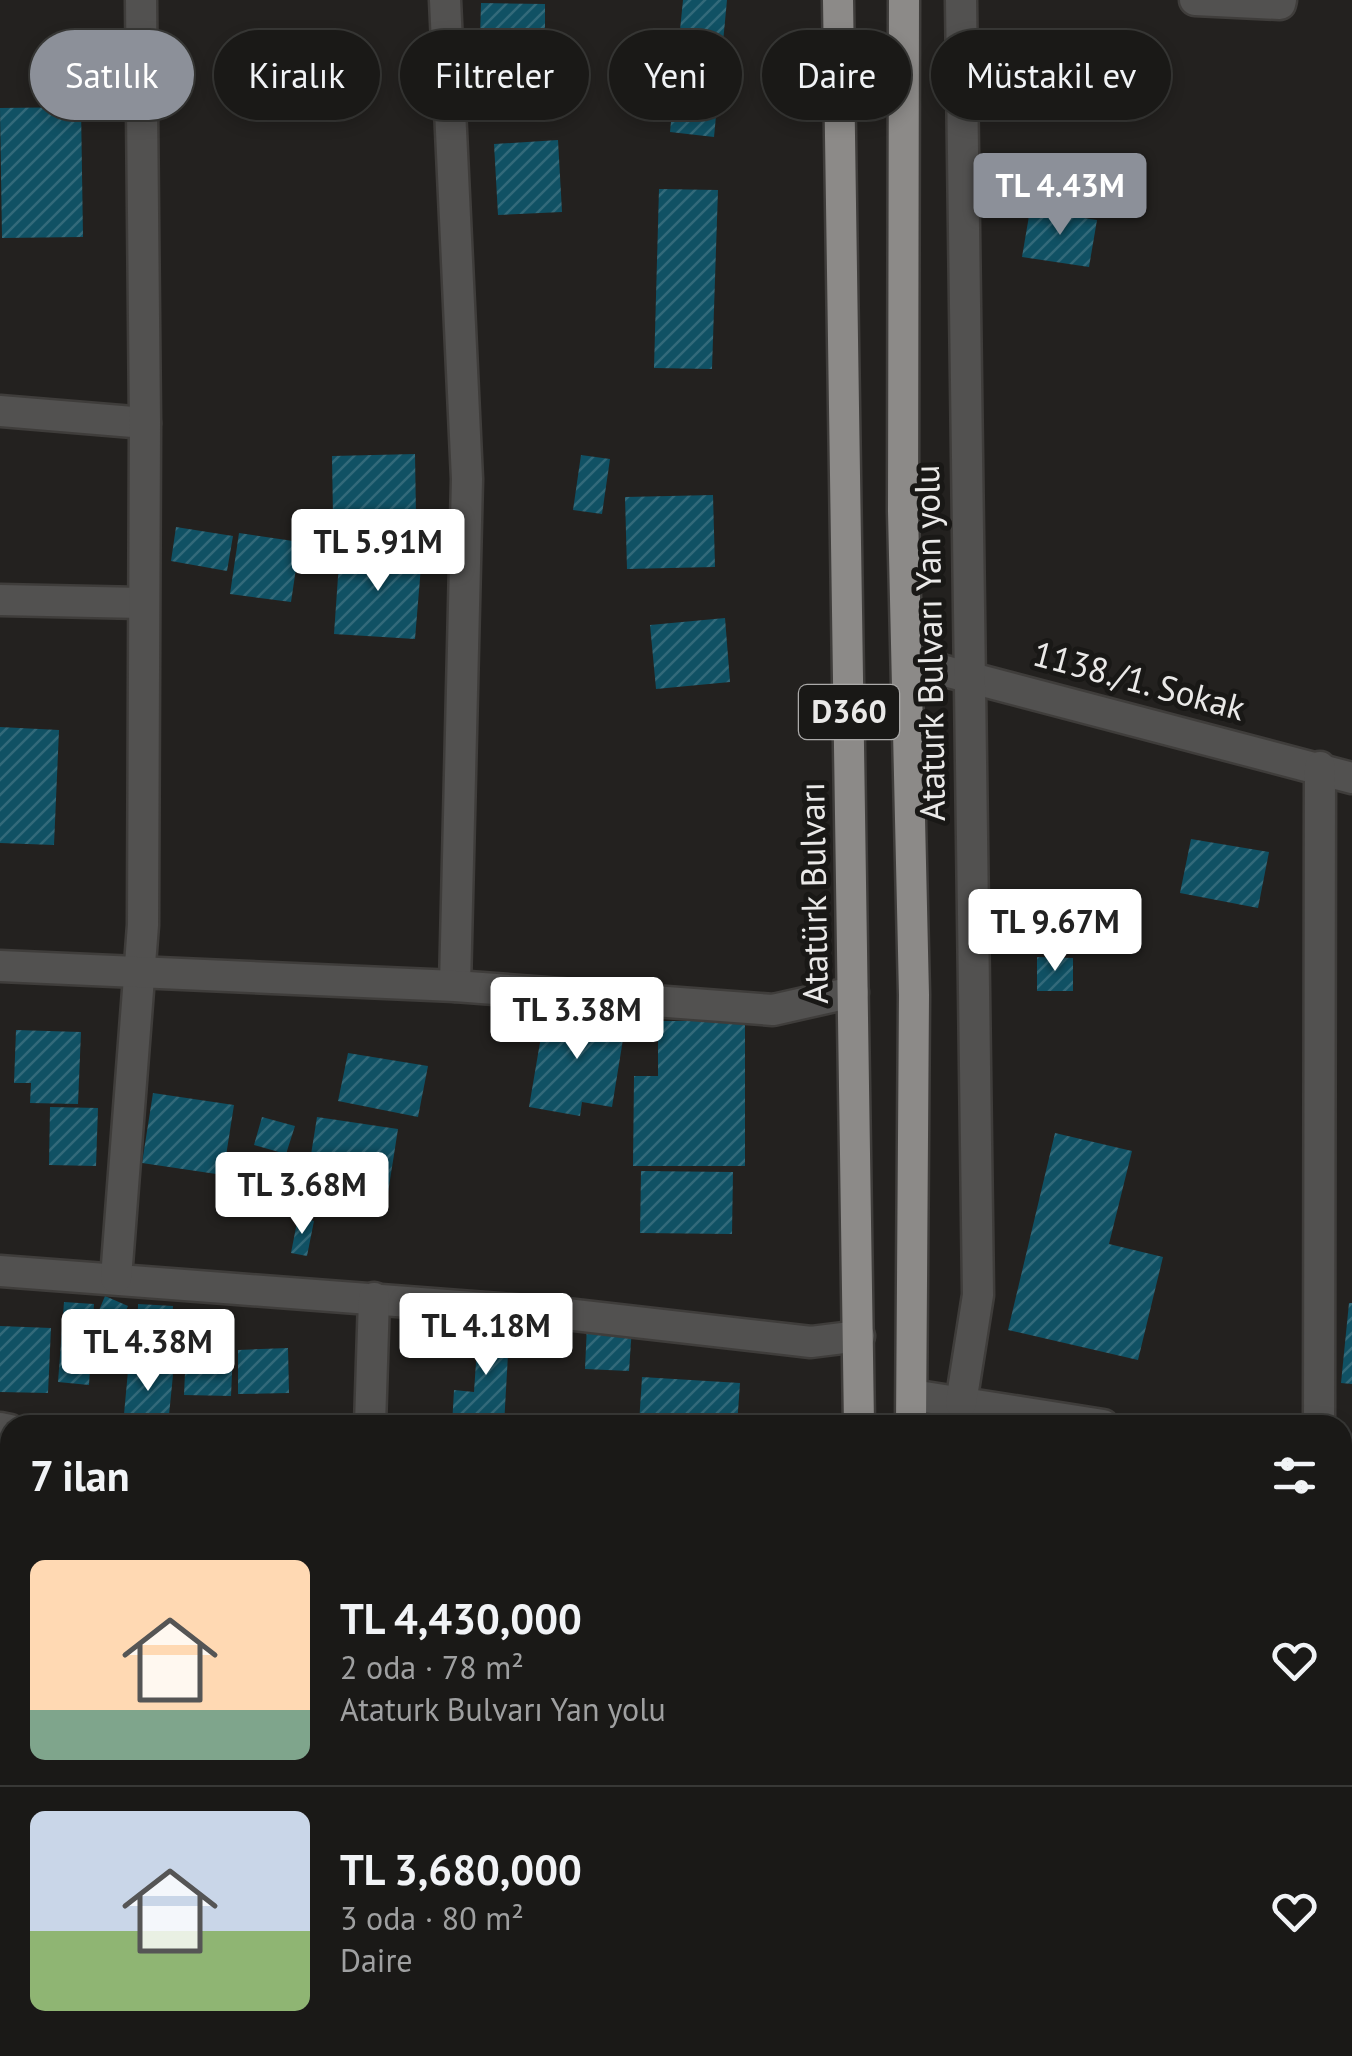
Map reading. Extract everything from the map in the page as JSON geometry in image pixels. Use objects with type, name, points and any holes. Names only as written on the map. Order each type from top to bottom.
[{"type":"highway","name":"Atatürk Bulvarı","points":[[838,0],[859,1415]]},
{"type":"highway","name":"D360","points":[[904,0],[907,661],[914,995],[911,1410]]},
{"type":"street","points":[[116,1278],[140,972],[146,423],[141,0]]},
{"type":"street","points":[[445,0],[467,478],[455,986]]},
{"type":"street","name":"Ataturk Bulvarı Yan yolu","points":[[961,0],[966,675],[978,1296],[961,1403]]},
{"type":"street","points":[[1194,0],[1280,4],[1281,0]]},
{"type":"street","points":[[0,411],[146,423]]},
{"type":"street","points":[[0,600],[142,603]]},
{"type":"street","name":"1138./1. Sokak","points":[[907,661],[1352,778]]},
{"type":"street","points":[[1319,1415],[1320,767]]},
{"type":"street","points":[[0,966],[455,986],[772,1010],[853,992]]},
{"type":"street","points":[[0,1271],[374,1298],[812,1342],[859,1336]]},
{"type":"street","points":[[370,1415],[374,1298]]},
{"type":"street","points":[[911,1410],[961,1403],[1038,1415]]},
{"type":"building","points":[[683,0],[727,0],[724,30],[680,30]]},
{"type":"building","points":[[481,3],[545,4],[545,30],[480,30]]},
{"type":"building","points":[[0,108],[30,108],[30,120],[81,120],[83,237],[2,238]]},
{"type":"building","points":[[671,120],[716,120],[714,137],[670,132]]},
{"type":"building","points":[[558,140],[562,212],[498,215],[494,144]]},
{"type":"building","points":[[659,189],[718,190],[712,369],[654,368]]},
{"type":"building","points":[[1030,210],[1097,220],[1089,267],[1022,257]]},
{"type":"building","points":[[415,454],[416,515],[333,517],[332,456]]},
{"type":"building","points":[[581,455],[610,459],[602,514],[573,510]]},
{"type":"building","points":[[713,495],[715,567],[627,569],[625,497]]},
{"type":"building","points":[[176,527],[233,536],[227,571],[171,561]]},
{"type":"building","points":[[239,533],[300,542],[291,602],[230,594]]},
{"type":"building","points":[[340,548],[422,554],[415,639],[334,634]]},
{"type":"building","points":[[725,618],[730,682],[656,689],[650,625]]},
{"type":"building","points":[[0,727],[59,730],[54,845],[0,843]]},
{"type":"building","points":[[1191,839],[1269,852],[1258,908],[1180,893]]},
{"type":"building","points":[[1037,957],[1073,958],[1073,991],[1037,991]]},
{"type":"building","points":[[546,1007],[626,1021],[612,1107],[582,1102],[580,1116],[529,1107]]},
{"type":"building","points":[[658,1021],[745,1021],[745,1166],[633,1166],[634,1076],[658,1076]]},
{"type":"building","points":[[16,1030],[81,1032],[78,1104],[30,1103],[31,1083],[14,1083]]},
{"type":"building","points":[[348,1053],[428,1066],[418,1117],[338,1101]]},
{"type":"building","points":[[153,1093],[234,1105],[223,1175],[142,1163]]},
{"type":"building","points":[[50,1107],[98,1108],[96,1166],[49,1165]]},
{"type":"building","points":[[262,1117],[295,1126],[286,1154],[254,1145]]},
{"type":"building","points":[[317,1117],[398,1129],[387,1199],[306,1186]]},
{"type":"building","points":[[1055,1133],[1132,1151],[1109,1244],[1163,1257],[1138,1360],[1008,1330]]},
{"type":"building","points":[[641,1171],[733,1172],[732,1234],[640,1233]]},
{"type":"building","points":[[298,1217],[314,1221],[307,1256],[291,1253]]},
{"type":"building","points":[[105,1296],[128,1306],[118,1329],[95,1320]]},
{"type":"building","points":[[64,1302],[94,1304],[89,1385],[58,1382]]},
{"type":"building","points":[[1352,1303],[1352,1384],[1341,1383]]},
{"type":"building","points":[[138,1304],[173,1306],[171,1341],[137,1339]]},
{"type":"building","points":[[516,1314],[544,1317],[542,1335],[513,1331]]},
{"type":"building","points":[[479,1317],[510,1319],[505,1415],[453,1415],[454,1390],[474,1392]]},
{"type":"building","points":[[587,1325],[632,1327],[629,1371],[585,1369]]},
{"type":"building","points":[[0,1326],[51,1328],[48,1393],[0,1392]]},
{"type":"building","points":[[187,1327],[234,1329],[231,1396],[184,1395]]},
{"type":"building","points":[[288,1348],[289,1393],[238,1394],[238,1350]]},
{"type":"building","points":[[129,1360],[174,1365],[169,1415],[124,1415]]},
{"type":"building","points":[[642,1377],[740,1383],[738,1415],[640,1415]]}]
